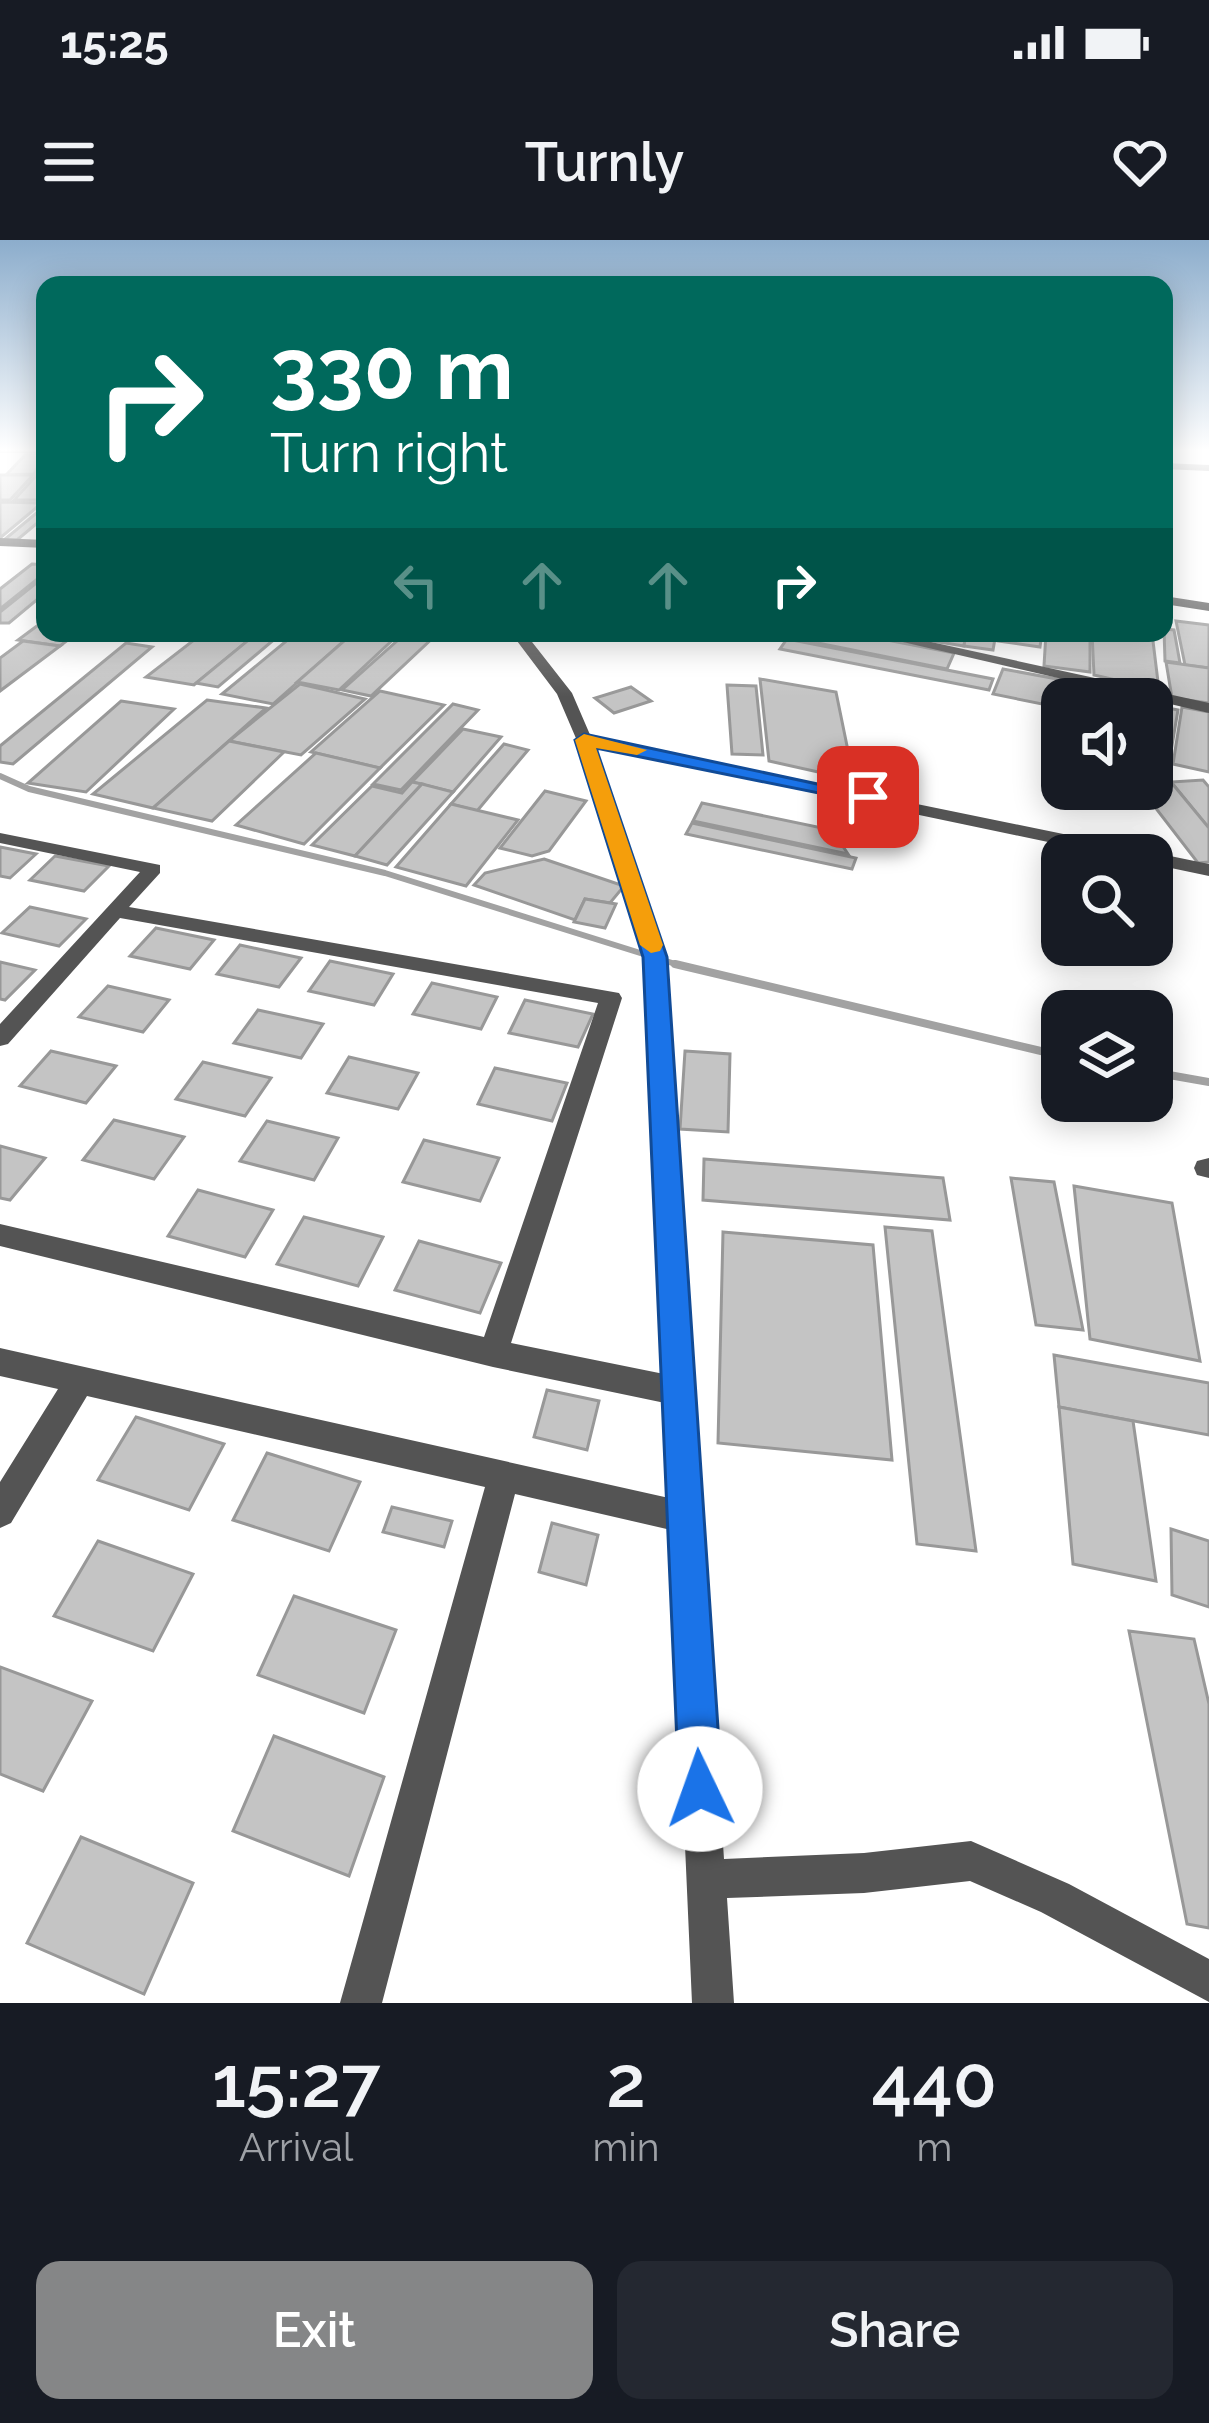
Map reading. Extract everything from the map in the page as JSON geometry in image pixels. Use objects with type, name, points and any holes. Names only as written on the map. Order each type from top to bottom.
[{"type":"street","points":[[0,542],[36,544]]},
{"type":"street","points":[[1173,602],[1209,608]]},
{"type":"street","points":[[525,642],[564,693],[584,740],[655,963],[713,2003]]},
{"type":"street","points":[[912,642],[1209,708]]},
{"type":"street","points":[[584,740],[1041,835]]},
{"type":"street","points":[[0,838],[153,868],[0,1038]]},
{"type":"street","points":[[1173,862],[1209,870]]},
{"type":"street","points":[[115,911],[611,998],[493,1353]]},
{"type":"street","points":[[0,1234],[493,1353],[677,1390]]},
{"type":"street","points":[[0,1362],[684,1517]]},
{"type":"street","points":[[0,1512],[80,1380]]},
{"type":"street","points":[[361,2003],[504,1475]]},
{"type":"street","points":[[706,1880],[864,1873],[971,1861],[1054,1898],[1209,1981]]},
{"type":"building","points":[[13,532],[26,532],[17,540],[4,540]]},
{"type":"building","points":[[36,564],[36,580],[0,609],[0,589]]},
{"type":"building","points":[[36,583],[36,600],[9,623],[0,623],[0,612]]},
{"type":"building","points":[[1176,621],[1209,625],[1209,668],[1185,665]]},
{"type":"building","points":[[36,627],[36,642],[65,642],[60,646],[18,640]]},
{"type":"building","points":[[1174,630],[1180,663],[1165,661],[1164,642],[1173,642]]},
{"type":"building","points":[[23,641],[60,646],[0,691],[0,658]]},
{"type":"building","points":[[191,642],[246,642],[194,685],[146,677]]},
{"type":"building","points":[[246,642],[271,642],[218,687],[196,683]]},
{"type":"building","points":[[285,642],[343,642],[273,704],[222,694]]},
{"type":"building","points":[[343,642],[390,642],[339,690],[297,682]]},
{"type":"building","points":[[396,642],[428,642],[371,696],[342,690]]},
{"type":"building","points":[[785,642],[802,642],[993,679],[989,690],[780,649]]},
{"type":"building","points":[[813,642],[897,642],[954,653],[947,669]]},
{"type":"building","points":[[965,642],[994,642],[993,650],[964,646]]},
{"type":"building","points":[[1045,642],[1090,642],[1090,672],[1044,666]]},
{"type":"building","points":[[1092,642],[1153,642],[1158,678],[1094,675]]},
{"type":"building","points":[[126,643],[152,647],[13,764],[0,762],[0,746]]},
{"type":"building","points":[[1166,662],[1209,668],[1209,703],[1173,698],[1173,678],[1169,678]]},
{"type":"building","points":[[1003,669],[1052,678],[1041,678],[1041,704],[993,694]]},
{"type":"building","points":[[760,679],[836,692],[854,780],[769,761]]},
{"type":"building","points":[[300,684],[365,699],[301,755],[229,741]]},
{"type":"building","points":[[727,685],[756,686],[763,755],[732,754]]},
{"type":"building","points":[[631,687],[651,701],[614,713],[595,698]]},
{"type":"building","points":[[380,691],[444,705],[380,768],[311,752]]},
{"type":"building","points":[[207,700],[266,708],[153,808],[93,794]]},
{"type":"building","points":[[121,701],[174,709],[86,792],[28,783]]},
{"type":"building","points":[[453,704],[478,710],[401,790],[373,784]]},
{"type":"building","points":[[1182,707],[1209,712],[1209,772],[1173,764]]},
{"type":"building","points":[[463,729],[501,737],[453,792],[412,782]]},
{"type":"building","points":[[229,741],[284,752],[212,821],[153,808]]},
{"type":"building","points":[[504,744],[528,750],[477,811],[451,804]]},
{"type":"building","points":[[316,753],[380,768],[304,844],[236,825]]},
{"type":"building","points":[[1203,780],[1209,787],[1209,828],[1173,784]]},
{"type":"building","points":[[412,782],[422,784],[355,856],[312,845],[372,786],[402,793]]},
{"type":"building","points":[[422,784],[453,792],[387,865],[355,856]]},
{"type":"building","points":[[1173,784],[1209,828],[1209,862],[1198,863],[1157,810],[1173,810]]},
{"type":"building","points":[[545,791],[586,801],[549,851],[532,856],[500,848]]},
{"type":"building","points":[[702,803],[832,830],[848,854],[693,821]]},
{"type":"building","points":[[451,804],[518,820],[466,886],[396,867]]},
{"type":"building","points":[[692,823],[856,858],[852,869],[686,834]]},
{"type":"building","points":[[0,847],[36,854],[10,878],[0,876]]},
{"type":"building","points":[[55,856],[109,866],[84,891],[30,880]]},
{"type":"building","points":[[544,859],[624,886],[610,903],[585,899],[575,920],[474,885],[485,873]]},
{"type":"building","points":[[585,899],[616,904],[605,928],[574,922]]},
{"type":"building","points":[[30,907],[86,919],[59,946],[2,933]]},
{"type":"building","points":[[156,928],[214,940],[190,969],[130,956]]},
{"type":"building","points":[[240,945],[301,958],[279,987],[217,974]]},
{"type":"building","points":[[330,961],[393,974],[374,1005],[309,991]]},
{"type":"building","points":[[0,962],[35,970],[5,1000],[0,999]]},
{"type":"building","points":[[432,983],[497,997],[481,1029],[413,1014]]},
{"type":"building","points":[[108,986],[169,1000],[143,1032],[79,1017]]},
{"type":"building","points":[[525,1000],[593,1014],[578,1047],[509,1033]]},
{"type":"building","points":[[258,1010],[323,1024],[301,1058],[234,1043]]},
{"type":"building","points":[[51,1051],[116,1066],[86,1103],[20,1086]]},
{"type":"building","points":[[685,1051],[730,1054],[728,1132],[680,1129]]},
{"type":"building","points":[[349,1057],[418,1073],[398,1109],[327,1093]]},
{"type":"building","points":[[203,1062],[271,1078],[245,1116],[176,1099]]},
{"type":"building","points":[[495,1068],[567,1083],[552,1121],[478,1104]]},
{"type":"building","points":[[114,1120],[184,1137],[154,1179],[83,1160]]},
{"type":"building","points":[[267,1121],[338,1138],[314,1180],[240,1161]]},
{"type":"building","points":[[424,1140],[499,1158],[480,1201],[403,1182]]},
{"type":"building","points":[[0,1146],[45,1158],[10,1200],[0,1198]]},
{"type":"building","points":[[704,1159],[943,1178],[950,1220],[703,1200]]},
{"type":"building","points":[[1011,1178],[1054,1182],[1083,1330],[1036,1325]]},
{"type":"building","points":[[1074,1186],[1172,1203],[1200,1361],[1090,1339]]},
{"type":"building","points":[[198,1190],[273,1210],[245,1257],[168,1236]]},
{"type":"building","points":[[304,1217],[383,1237],[358,1286],[277,1264]]},
{"type":"building","points":[[885,1227],[932,1231],[976,1551],[917,1544]]},
{"type":"building","points":[[723,1232],[873,1245],[892,1460],[718,1443]]},
{"type":"building","points":[[419,1241],[501,1263],[480,1313],[395,1290]]},
{"type":"building","points":[[1054,1355],[1209,1383],[1209,1435],[1059,1407]]},
{"type":"building","points":[[547,1390],[599,1401],[587,1450],[534,1437]]},
{"type":"building","points":[[1059,1407],[1133,1421],[1156,1581],[1073,1564]]},
{"type":"building","points":[[136,1417],[224,1444],[189,1510],[98,1480]]},
{"type":"building","points":[[267,1453],[360,1482],[329,1551],[233,1520]]},
{"type":"building","points":[[392,1507],[452,1521],[444,1547],[383,1532]]},
{"type":"building","points":[[552,1523],[598,1535],[586,1585],[539,1572]]},
{"type":"building","points":[[1171,1529],[1209,1541],[1209,1607],[1172,1595]]},
{"type":"building","points":[[98,1541],[193,1574],[153,1651],[54,1616]]},
{"type":"building","points":[[294,1596],[396,1630],[364,1713],[258,1675]]},
{"type":"building","points":[[1129,1631],[1194,1639],[1209,1704],[1209,1928],[1187,1924]]},
{"type":"building","points":[[0,1667],[92,1701],[43,1791],[0,1774]]},
{"type":"building","points":[[274,1736],[384,1777],[349,1876],[233,1831]]},
{"type":"building","points":[[81,1837],[193,1883],[144,1994],[27,1943]]},
{"type":"waterway","points":[[0,776],[29,789],[385,873],[677,964]]},
{"type":"waterway","points":[[677,964],[1041,1051]]},
{"type":"waterway","points":[[677,964],[685,967]]},
{"type":"waterway","points":[[1173,1076],[1209,1082]]},
{"type":"slow traffic","points":[[637,750],[584,740],[598,771],[651,945]]},
{"type":"route","points":[[700,1789],[655,957],[598,771],[584,740],[868,797]]}]
